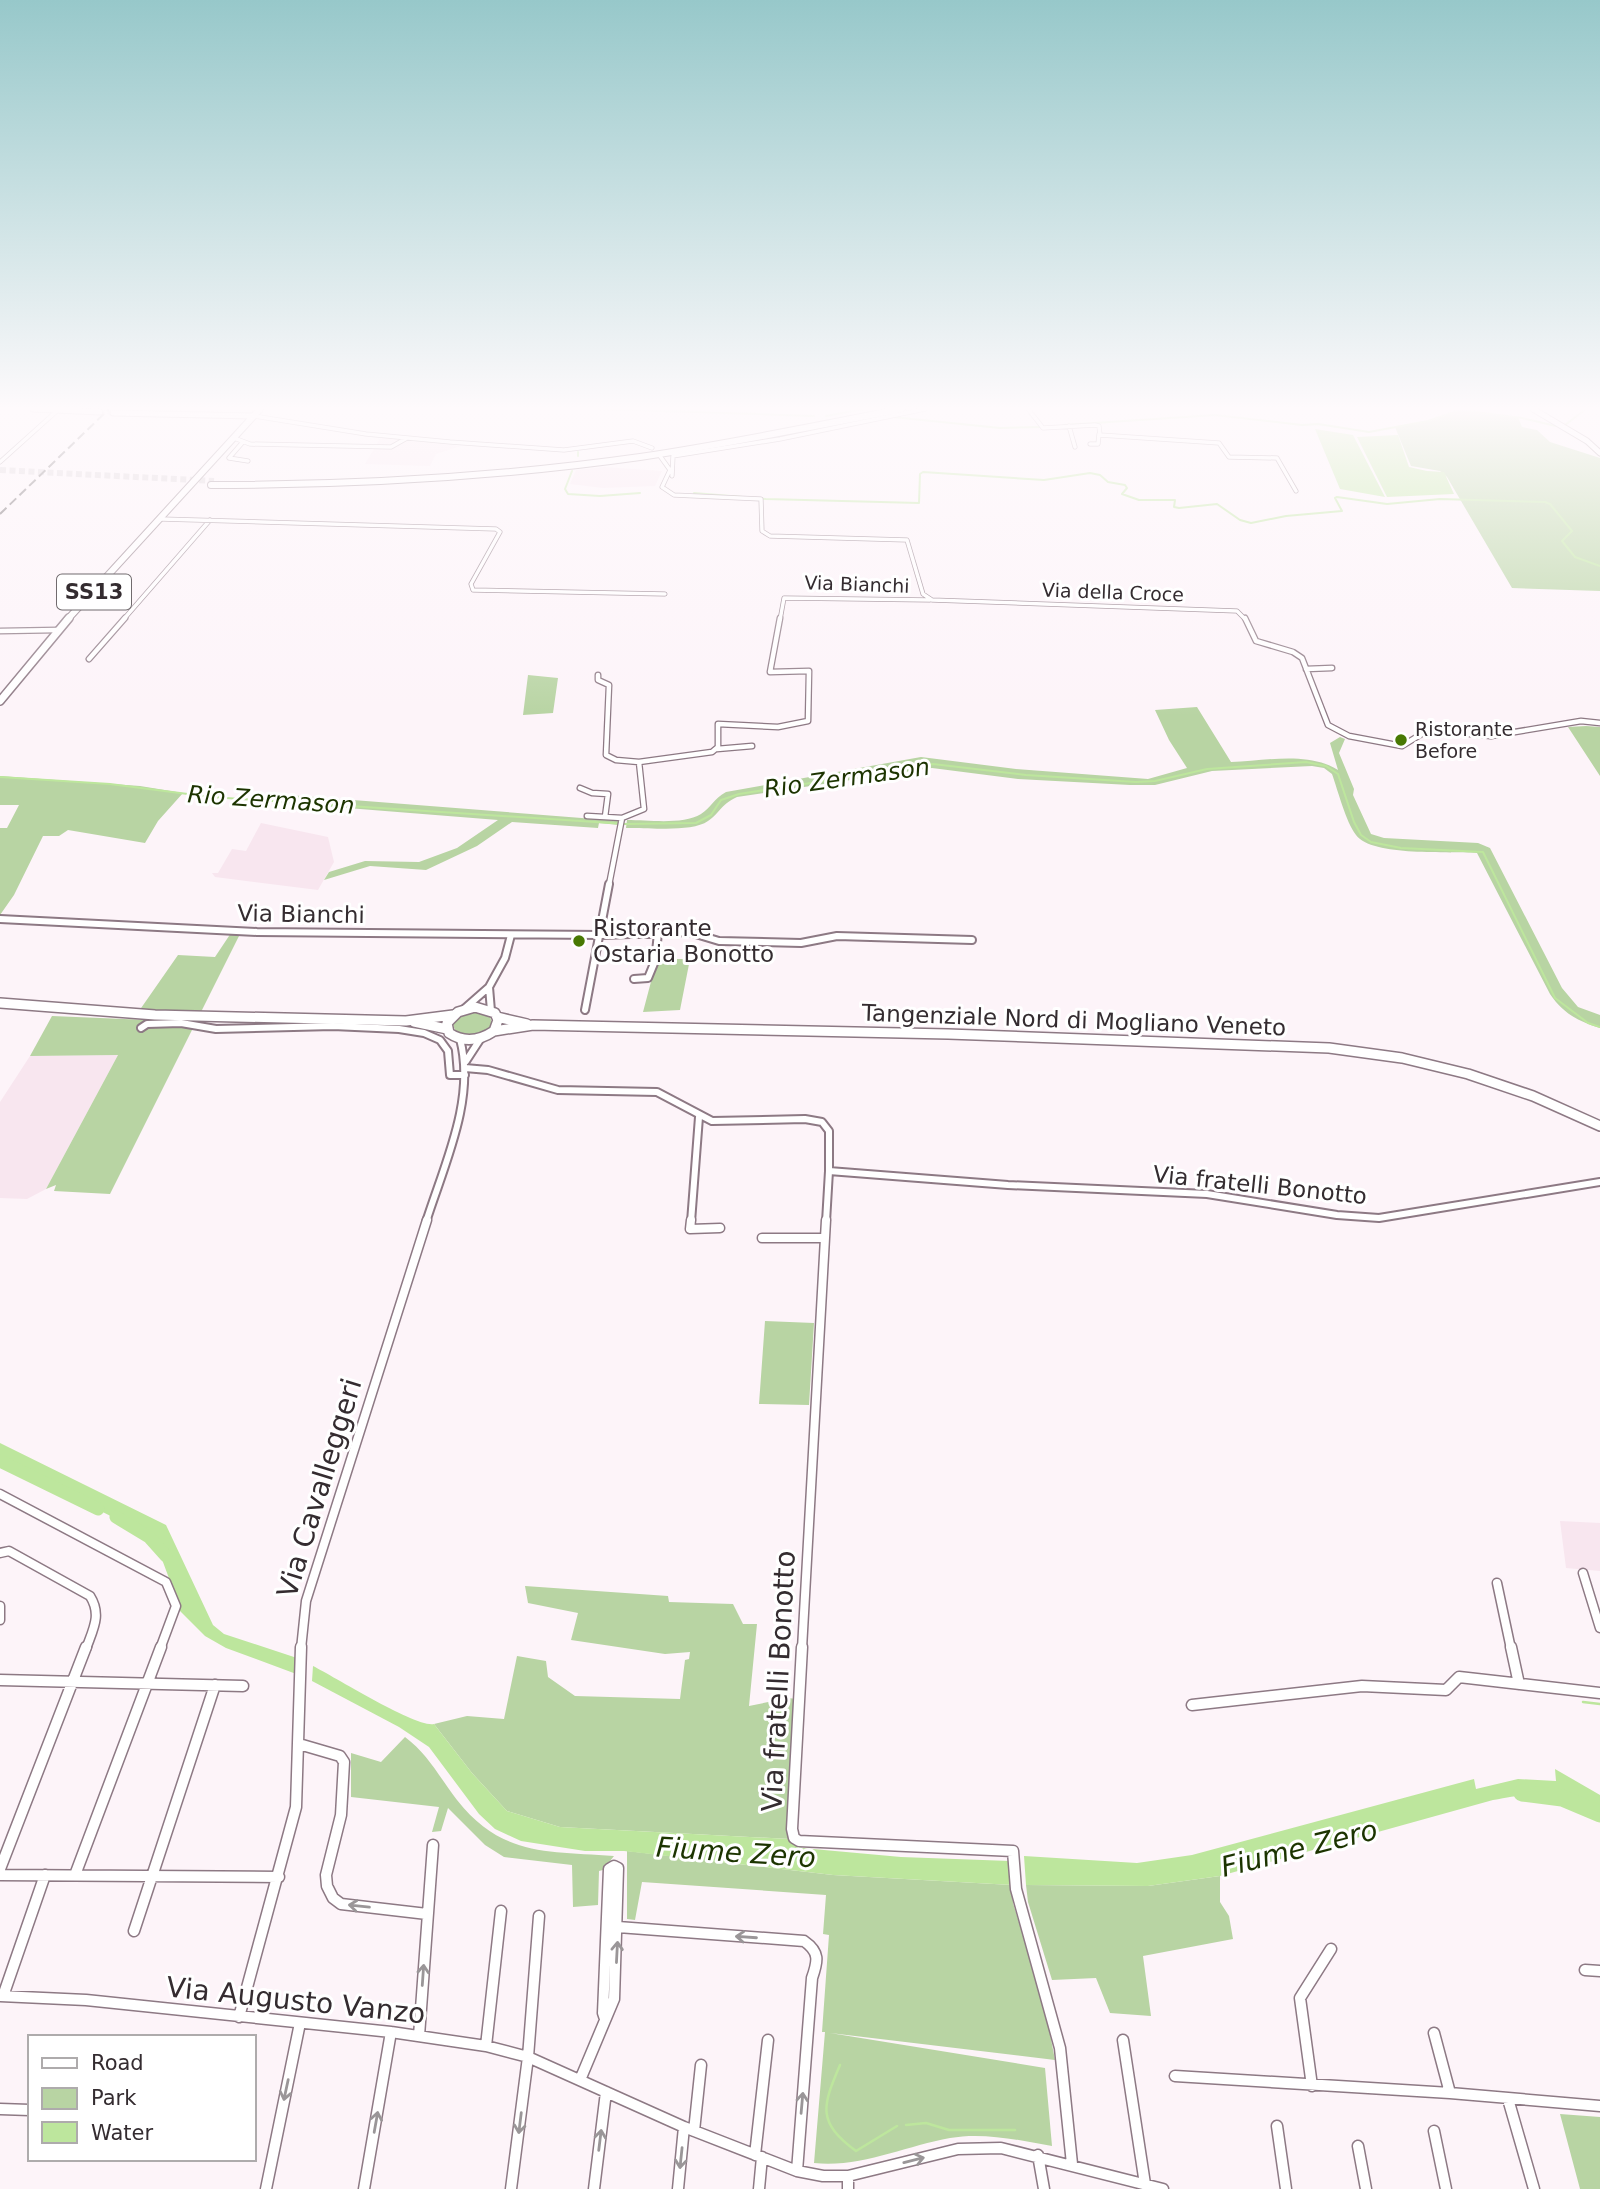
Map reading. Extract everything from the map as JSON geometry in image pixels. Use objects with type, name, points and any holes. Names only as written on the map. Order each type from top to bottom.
[{"type":"main road","name":"SS13","points":[[0,701],[58,630],[168,511]]},
{"type":"main road","points":[[0,1003],[155,1015],[406,1021],[453,1015],[475,1007],[533,1025]]},
{"type":"main road","points":[[494,1014],[498,1024],[494,1031]]},
{"type":"main road","points":[[447,1029],[453,1015]]},
{"type":"main road","points":[[406,1021],[447,1029],[460,1040],[481,1038],[494,1031],[533,1025]]},
{"type":"main road","name":"Tangenziale Nord di Mogliano Veneto","points":[[533,1025],[948,1034],[1329,1048],[1382,1053],[1468,1072],[1529,1094],[1600,1126]]},
{"type":"street","points":[[763,511],[762,531],[771,536],[907,540],[923,594],[932,600]]},
{"type":"street","points":[[161,519],[496,529],[500,532],[471,584],[473,590],[665,594]]},
{"type":"street","points":[[89,659],[210,520]]},
{"type":"street","name":"Via Bianchi","points":[[717,749],[718,724],[778,727],[808,721],[809,671],[770,672],[784,598],[921,602],[932,600]]},
{"type":"street","name":"Via della Croce","points":[[932,600],[1230,610],[1245,618],[1256,641],[1293,652],[1301,658],[1306,669]]},
{"type":"street","points":[[0,631],[58,630]]},
{"type":"street","points":[[1332,668],[1306,669],[1324,718],[1331,728],[1349,736],[1392,745],[1409,743],[1428,730],[1491,736],[1581,720],[1600,723]]},
{"type":"street","points":[[598,675],[598,680],[609,685],[606,755],[639,762],[752,746]]},
{"type":"street","points":[[587,817],[622,821],[644,809],[639,762]]},
{"type":"street","points":[[580,788],[592,793],[608,794],[605,817]]},
{"type":"street","points":[[586,1010],[622,821]]},
{"type":"street","name":"Via Bianchi","points":[[0,919],[257,932],[601,935],[692,932],[719,941],[788,942],[837,936],[972,940]]},
{"type":"street","points":[[634,979],[648,978],[655,961],[658,933]]},
{"type":"street","points":[[463,1010],[489,987],[505,958],[511,934]]},
{"type":"street","points":[[489,987],[488,1001],[494,1014]]},
{"type":"street","points":[[141,1028],[147,1024],[201,1025],[216,1029],[278,1027],[406,1030],[425,1033],[446,1045],[450,1075],[465,1068],[481,1038]]},
{"type":"street","points":[[460,1040],[465,1068]]},
{"type":"street","name":"Via fratelli Bonotto","points":[[465,1068],[488,1070],[558,1090],[657,1092],[666,1094],[699,1117],[712,1121],[805,1119],[822,1122],[829,1131],[829,1171],[792,1829],[794,1838],[799,1841],[1013,1851],[1015,1878],[1060,2048],[1072,2164]]},
{"type":"street","name":"Via Cavalleggeri","points":[[239,2017],[296,1807],[302,1624],[313,1575],[460,1116],[465,1068]]},
{"type":"street","points":[[699,1117],[690,1229],[720,1228]]},
{"type":"street","name":"Via fratelli Bonotto","points":[[829,1171],[1008,1185],[1207,1194],[1337,1215],[1379,1217],[1434,1211],[1600,1182]]},
{"type":"street","points":[[762,1238],[825,1238]]},
{"type":"street","points":[[0,1494],[166,1582],[176,1606],[75,1875]]},
{"type":"street","points":[[0,1553],[9,1551],[90,1596],[97,1606],[96,1620],[74,1682],[0,1869]]},
{"type":"street","points":[[1583,1573],[1600,1628]]},
{"type":"street","points":[[1497,1583],[1520,1684]]},
{"type":"street","points":[[0,1606],[0,1620]]},
{"type":"street","points":[[1192,1705],[1362,1686],[1446,1690],[1459,1677],[1600,1693]]},
{"type":"street","points":[[0,1680],[243,1686]]},
{"type":"street","points":[[134,1931],[215,1685]]},
{"type":"street","points":[[299,1744],[340,1756],[344,1762],[341,1815],[327,1875],[327,1886],[333,1898],[341,1904],[427,1914]]},
{"type":"street","points":[[419,2036],[433,1845]]},
{"type":"street","points":[[580,2080],[606,2019],[614,1999],[618,1868],[614,1866],[609,1870],[603,2013],[606,2019]]},
{"type":"street","points":[[0,1875],[279,1877]]},
{"type":"street","points":[[1,1996],[45,1875]]},
{"type":"street","points":[[486,2046],[501,1911]]},
{"type":"street","points":[[511,2189],[528,2057],[540,1916]]},
{"type":"street","points":[[618,1927],[804,1941],[815,1948],[819,1960],[812,1978],[797,2171]]},
{"type":"street","points":[[1312,2086],[1300,1998],[1331,1949]]},
{"type":"street","points":[[1585,1970],[1600,1971]]},
{"type":"street","name":"Via Augusto Vanzo","points":[[1,1996],[86,2000],[391,2032],[486,2046],[528,2057],[689,2129],[797,2171],[823,2176],[848,2176],[958,2149],[1001,2148],[1038,2155],[1163,2189]]},
{"type":"street","points":[[266,2189],[300,2023]]},
{"type":"street","points":[[364,2189],[391,2032]]},
{"type":"street","points":[[1434,2033],[1450,2093]]},
{"type":"street","points":[[760,2189],[758,2156],[768,2040]]},
{"type":"street","points":[[1123,2040],[1145,2184]]},
{"type":"street","points":[[678,2189],[701,2065]]},
{"type":"street","points":[[1175,2076],[1450,2093],[1600,2106]]},
{"type":"street","points":[[594,2189],[606,2092]]},
{"type":"street","points":[[1508,2099],[1534,2189]]},
{"type":"street","points":[[0,2109],[28,2110]]},
{"type":"street","points":[[1277,2126],[1286,2189]]},
{"type":"street","points":[[1434,2131],[1446,2189]]},
{"type":"street","points":[[1358,2146],[1366,2189]]},
{"type":"street","points":[[1038,2155],[1044,2189]]},
{"type":"street","points":[[848,2176],[848,2189]]},
{"type":"shaded area","points":[[261,823],[328,837],[334,862],[318,890],[215,877],[212,873],[218,873],[232,849],[246,851]]},
{"type":"shaded area","points":[[118,1055],[46,1189],[27,1199],[0,1198],[0,1102],[30,1056]]},
{"type":"shaded area","points":[[1560,1521],[1600,1523],[1600,1571],[1566,1568]]},
{"type":"green space","points":[[1467,511],[1600,511],[1600,591],[1512,588]]},
{"type":"green space","points":[[528,675],[558,678],[553,713],[523,715]]},
{"type":"green space","points":[[1197,707],[1231,762],[1300,759],[1326,764],[1338,770],[1330,743],[1340,737],[1345,739],[1339,753],[1354,789],[1353,795],[1371,834],[1384,838],[1478,843],[1490,848],[1562,988],[1578,1007],[1600,1015],[1600,1028],[1571,1016],[1550,994],[1477,853],[1394,850],[1365,842],[1352,829],[1332,774],[1324,768],[1312,766],[1212,771],[1155,785],[1130,785],[1018,779],[932,768],[737,797],[708,821],[691,827],[626,828],[627,820],[665,821],[694,817],[726,792],[921,757],[1016,769],[1148,779],[1187,768],[1169,740],[1155,710]]},
{"type":"green space","points":[[1568,727],[1600,727],[1600,776]]},
{"type":"green space","points":[[0,776],[140,786],[183,793],[158,821],[145,843],[68,830],[59,836],[43,836],[14,895],[0,915],[0,828],[7,828],[19,805],[0,805]]},
{"type":"green space","points":[[276,794],[620,821],[619,825],[599,823],[598,828],[512,822],[477,846],[426,870],[370,866],[324,880],[329,872],[365,861],[419,862],[457,848],[498,820],[272,802]]},
{"type":"green space","points":[[231,933],[240,934],[200,1014],[139,1011],[178,955],[215,957]]},
{"type":"green space","points":[[657,959],[690,959],[680,1010],[643,1012]]},
{"type":"green space","points":[[474,1011],[490,1016],[492,1024],[489,1028],[476,1035],[456,1032],[453,1025],[457,1017]]},
{"type":"green space","points":[[52,1016],[196,1022],[110,1194],[54,1191],[56,1185],[46,1189],[118,1055],[30,1056]]},
{"type":"green space","points":[[765,1321],[814,1323],[809,1405],[759,1404]]},
{"type":"green space","points":[[525,1586],[668,1596],[669,1602],[733,1604],[743,1624],[757,1624],[749,1706],[788,1698],[797,1699],[790,1839],[560,1827],[507,1811],[472,1773],[434,1724],[467,1716],[504,1719],[517,1656],[546,1661],[548,1677],[575,1696],[680,1699],[685,1660],[689,1659],[690,1652],[665,1654],[571,1640],[578,1613],[528,1603]]},
{"type":"green space","points":[[405,1737],[427,1759],[474,1819],[491,1832],[528,1848],[614,1856],[603,1870],[599,1871],[598,1905],[573,1907],[572,1865],[504,1857],[485,1845],[448,1808],[441,1831],[432,1832],[439,1807],[351,1797],[351,1753],[381,1762]]},
{"type":"green space","points":[[627,1851],[833,1875],[1012,1885],[1013,1903],[1044,2003],[1055,2060],[830,2033],[1045,2068],[1052,2146],[1001,2138],[963,2136],[866,2159],[831,2164],[814,2163],[825,2032],[822,2032],[829,1935],[823,1934],[826,1895],[642,1882],[635,1920],[627,1919]]},
{"type":"green space","points":[[1220,1876],[1220,1902],[1229,1916],[1233,1939],[1143,1956],[1151,2016],[1110,2013],[1096,1978],[1052,1980],[1028,1902],[1026,1885],[1148,1886]]},
{"type":"green space","points":[[1560,2114],[1600,2117],[1600,2189],[1580,2189]]},
{"type":"water","points":[[0,1443],[166,1525],[213,1625],[224,1634],[300,1659],[299,1675],[226,1648],[205,1636],[178,1609],[154,1538],[0,1460]]},
{"type":"water","points":[[313,1666],[394,1710],[434,1724],[472,1773],[507,1811],[560,1827],[790,1839],[802,1848],[901,1857],[1010,1861],[1012,1885],[833,1875],[624,1851],[585,1851],[521,1841],[495,1829],[479,1814],[429,1747],[399,1727],[312,1681]]},
{"type":"water","points":[[1555,1769],[1600,1795],[1600,1818],[1559,1797],[1526,1795],[1493,1800],[1220,1876],[1148,1886],[1026,1885],[1024,1856],[1137,1863],[1192,1855],[1474,1779],[1476,1789],[1518,1779],[1556,1781]]},
{"type":"waterway","points":[[1227,511],[1240,520],[1251,523],[1286,516],[1340,511]]},
{"type":"waterway","points":[[1556,511],[1572,531],[1562,541],[1575,557],[1600,566]]},
{"type":"waterway","name":"Rio Zermason","points":[[0,777],[110,784],[211,797],[626,824],[696,823],[711,815],[721,800],[739,794],[933,764],[1026,775],[1136,782],[1155,781],[1207,769],[1306,762],[1326,766],[1338,774],[1354,822],[1361,835],[1371,842],[1401,848],[1483,852],[1555,998],[1588,1023],[1600,1027]]},
{"type":"waterway","name":"Fiume Zero","points":[[0,1461],[98,1509]]},
{"type":"waterway","name":"Fiume Zero","points":[[116,1517],[149,1537],[166,1556]]},
{"type":"waterway","points":[[1583,1702],[1600,1704]]},
{"type":"waterway","name":"Fiume Zero","points":[[1522,1793],[1562,1798],[1600,1814]]},
{"type":"waterway","points":[[840,2065],[829,2092],[827,2113],[829,2122],[843,2141],[856,2151],[897,2126]]},
{"type":"waterway","points":[[906,2125],[926,2123],[949,2130],[1015,2130]]},
{"type":"railway","points":[[0,514],[3,511]]},
{"type":"place","name":"Ristorante Before","points":[[1401,740]]},
{"type":"place","name":"Ristorante Ostaria Bonotto","points":[[579,941]]}]
